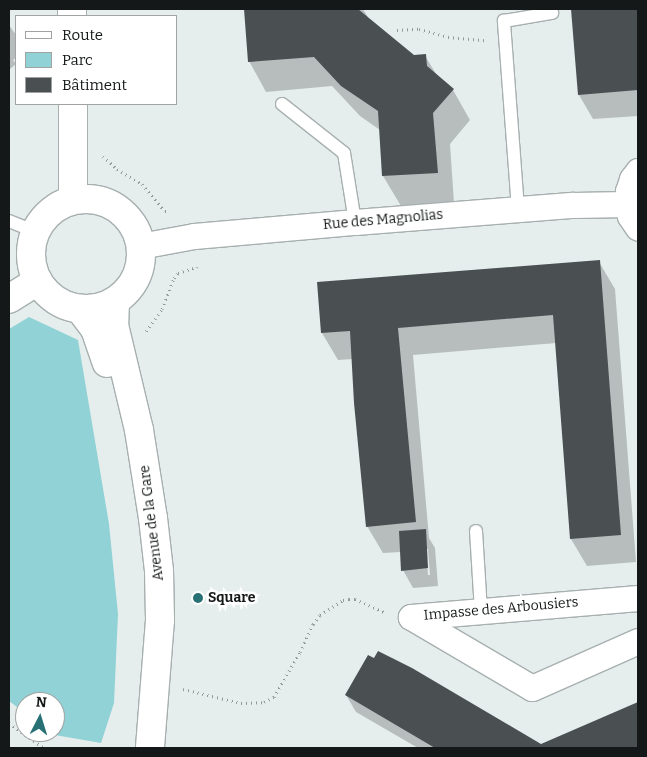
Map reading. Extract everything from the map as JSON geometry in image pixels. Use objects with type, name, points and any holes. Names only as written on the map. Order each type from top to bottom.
[{"type":"main road","points":[[73,105],[74,199]]},
{"type":"main road","points":[[74,199],[100,201],[116,208],[129,221],[140,246],[138,272],[129,288],[115,301],[98,308],[80,309],[64,304],[49,295],[38,281],[32,264],[32,246],[36,232],[49,214],[74,199]]},
{"type":"main road","points":[[9,300],[38,281]]},
{"type":"main road","name":"Avenue de la Gare","points":[[115,301],[115,332],[139,430],[154,518],[159,571],[160,620],[150,748]]},
{"type":"main road","name":"Avenue de la Gare","points":[[80,309],[95,329],[121,409],[137,489],[146,557],[146,643],[142,700],[135,748]]},
{"type":"street","points":[[638,171],[630,185],[627,204],[630,216],[638,228]]},
{"type":"street","name":"Rue des Magnolias","points":[[140,246],[194,236],[354,222],[518,209],[627,204]]},
{"type":"street","name":"Impasse des Arbousiers","points":[[411,617],[638,598]]},
{"type":"street","name":"Impasse des Arbousiers","points":[[411,617],[532,688],[638,641]]},
{"type":"lane","points":[[518,209],[504,21],[552,13]]},
{"type":"lane","points":[[282,104],[344,153],[354,222]]},
{"type":"lane","points":[[9,221],[36,232]]},
{"type":"lane","points":[[476,531],[481,611]]},
{"type":"path","points":[[397,30],[419,29],[448,37],[506,41]]},
{"type":"path","points":[[174,686],[224,700],[253,704],[264,702],[274,697],[300,652],[313,624],[320,615],[343,600],[355,599],[388,614],[411,617]]},
{"type":"path","points":[[9,724],[44,748]]},
{"type":"green space","points":[[29,317],[78,340],[109,524],[118,614],[114,703],[101,743],[65,737],[65,692],[15,692],[15,706],[9,701],[9,329]]},
{"type":"building","points":[[244,9],[358,9],[414,55],[426,54],[427,66],[454,89],[433,113],[438,173],[382,176],[378,111],[341,86],[314,57],[248,62]]},
{"type":"building","points":[[571,9],[638,9],[638,90],[578,95]]},
{"type":"building","points":[[600,260],[621,535],[570,539],[553,315],[398,328],[416,522],[366,527],[354,403],[350,331],[321,333],[317,282]]},
{"type":"building","points":[[426,529],[428,568],[401,571],[399,531]]},
{"type":"building","points":[[378,651],[412,668],[541,744],[638,702],[638,748],[435,748],[345,695],[368,655],[374,658]]},
{"type":"place","name":"Square","points":[[198,598]]}]
